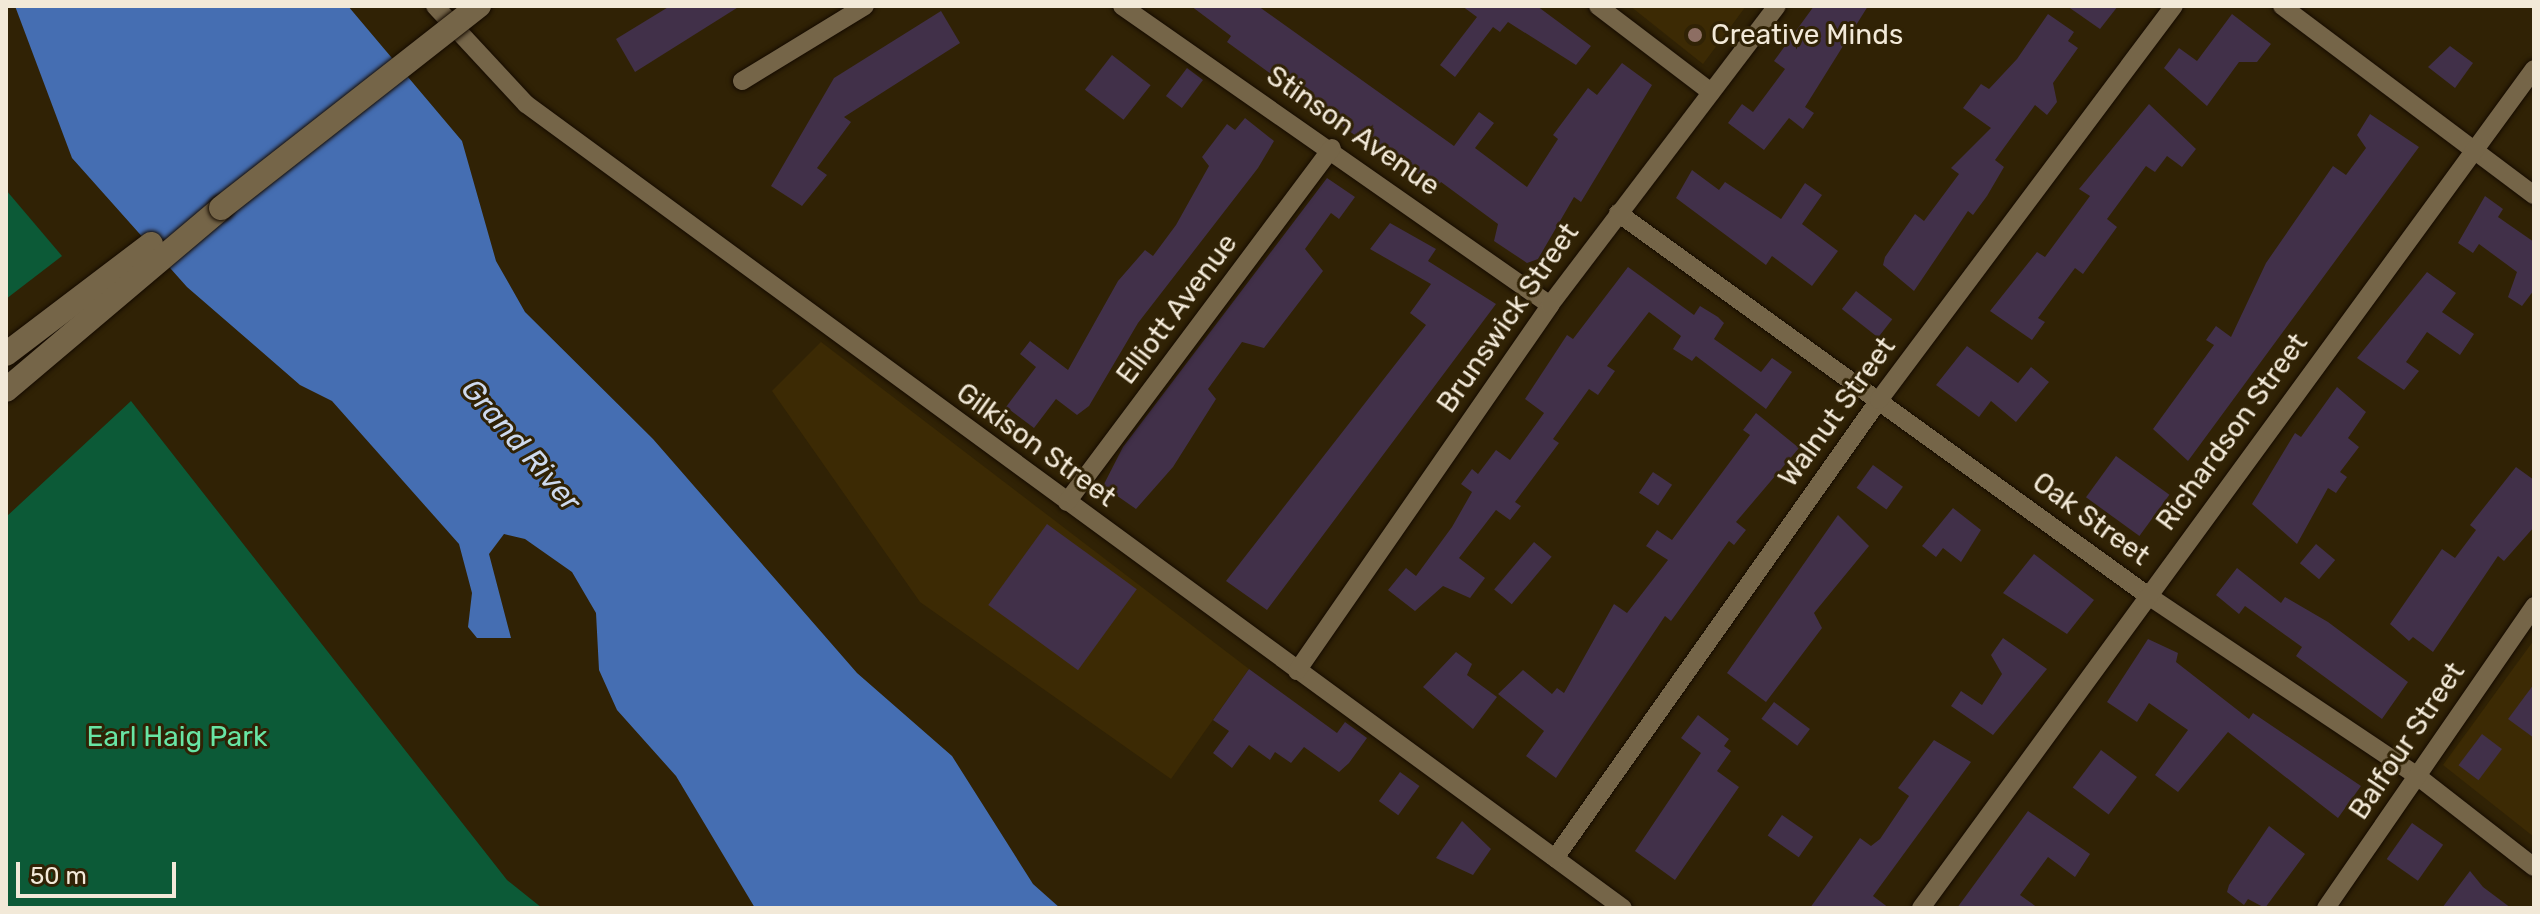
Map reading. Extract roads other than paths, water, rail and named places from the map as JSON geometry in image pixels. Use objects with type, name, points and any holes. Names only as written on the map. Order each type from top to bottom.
[{"type":"main road","points":[[6,390],[14,358],[160,238],[221,208],[479,6]]},
{"type":"street","name":"Gilkison Street","points":[[435,6],[526,104],[1623,908]]},
{"type":"street","points":[[742,81],[865,6]]},
{"type":"street","name":"Stinson Avenue","points":[[1122,6],[1332,148],[1550,305]]},
{"type":"street","points":[[1598,6],[1711,92]]},
{"type":"street","name":"Brunswick Street","points":[[1297,671],[1550,305],[1777,6]]},
{"type":"street","name":"Walnut Street","points":[[1555,858],[1879,400],[2174,6]]},
{"type":"street","points":[[2282,6],[2534,195]]},
{"type":"street","name":"Richardson Street","points":[[1921,908],[2534,69]]},
{"type":"street","name":"Elliott Avenue","points":[[1067,502],[1332,148]]},
{"type":"street","name":"Oak Street","points":[[1618,213],[2147,595],[2417,776],[2534,867]]},
{"type":"street","name":"Balfour Street","points":[[2326,908],[2534,606]]},
{"type":"water","name":"Grand River","points":[[15,6],[348,6],[462,141],[496,261],[525,312],[653,439],[857,673],[952,756],[1033,884],[1060,908],[755,908],[676,776],[617,710],[599,670],[596,613],[572,572],[525,539],[504,534],[489,554],[511,638],[477,638],[468,627],[472,593],[459,544],[332,401],[300,385],[187,287],[72,158]]},
{"type":"place","name":"Creative Minds","points":[[1695,35]]},
{"type":"park label","name":"Earl Haig Park","points":[[177,737]]}]
